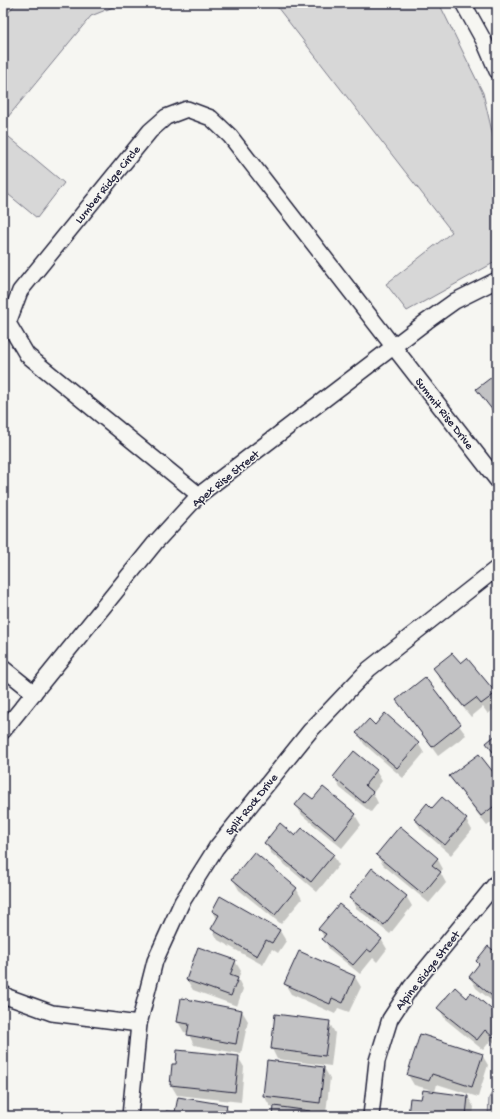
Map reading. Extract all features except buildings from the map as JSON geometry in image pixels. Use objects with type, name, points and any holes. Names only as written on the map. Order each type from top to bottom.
[{"type":"street","points":[[463,3],[484,41],[497,71]]},
{"type":"street","name":"Lumber Ridge Circle","points":[[199,495],[27,355],[8,323],[20,291],[150,131],[166,117],[188,109],[211,118],[230,136],[393,347]]},
{"type":"street","name":"Apex Rise Street","points":[[3,731],[155,543],[199,495],[455,301],[497,280]]},
{"type":"street","name":"Summit Rise Drive","points":[[393,347],[497,480]]},
{"type":"street","name":"Split Rock Drive","points":[[130,1116],[139,1024],[155,961],[182,902],[226,837],[310,731],[369,669],[497,568]]},
{"type":"street","points":[[3,668],[34,693]]},
{"type":"street","name":"Alpine Ridge Street","points":[[371,1116],[377,1061],[390,1019],[411,987],[497,882]]},
{"type":"street","points":[[3,994],[52,1013],[139,1024]]},
{"type":"shaded area","points":[[16,3],[123,3],[91,16],[3,123],[3,19]]},
{"type":"shaded area","points":[[274,3],[439,3],[483,93],[497,153],[497,261],[407,311],[386,284],[452,232]]},
{"type":"shaded area","points":[[3,132],[64,183],[37,218],[3,190]]},
{"type":"shaded area","points":[[497,1084],[497,1116],[488,1116],[489,1098]]}]
